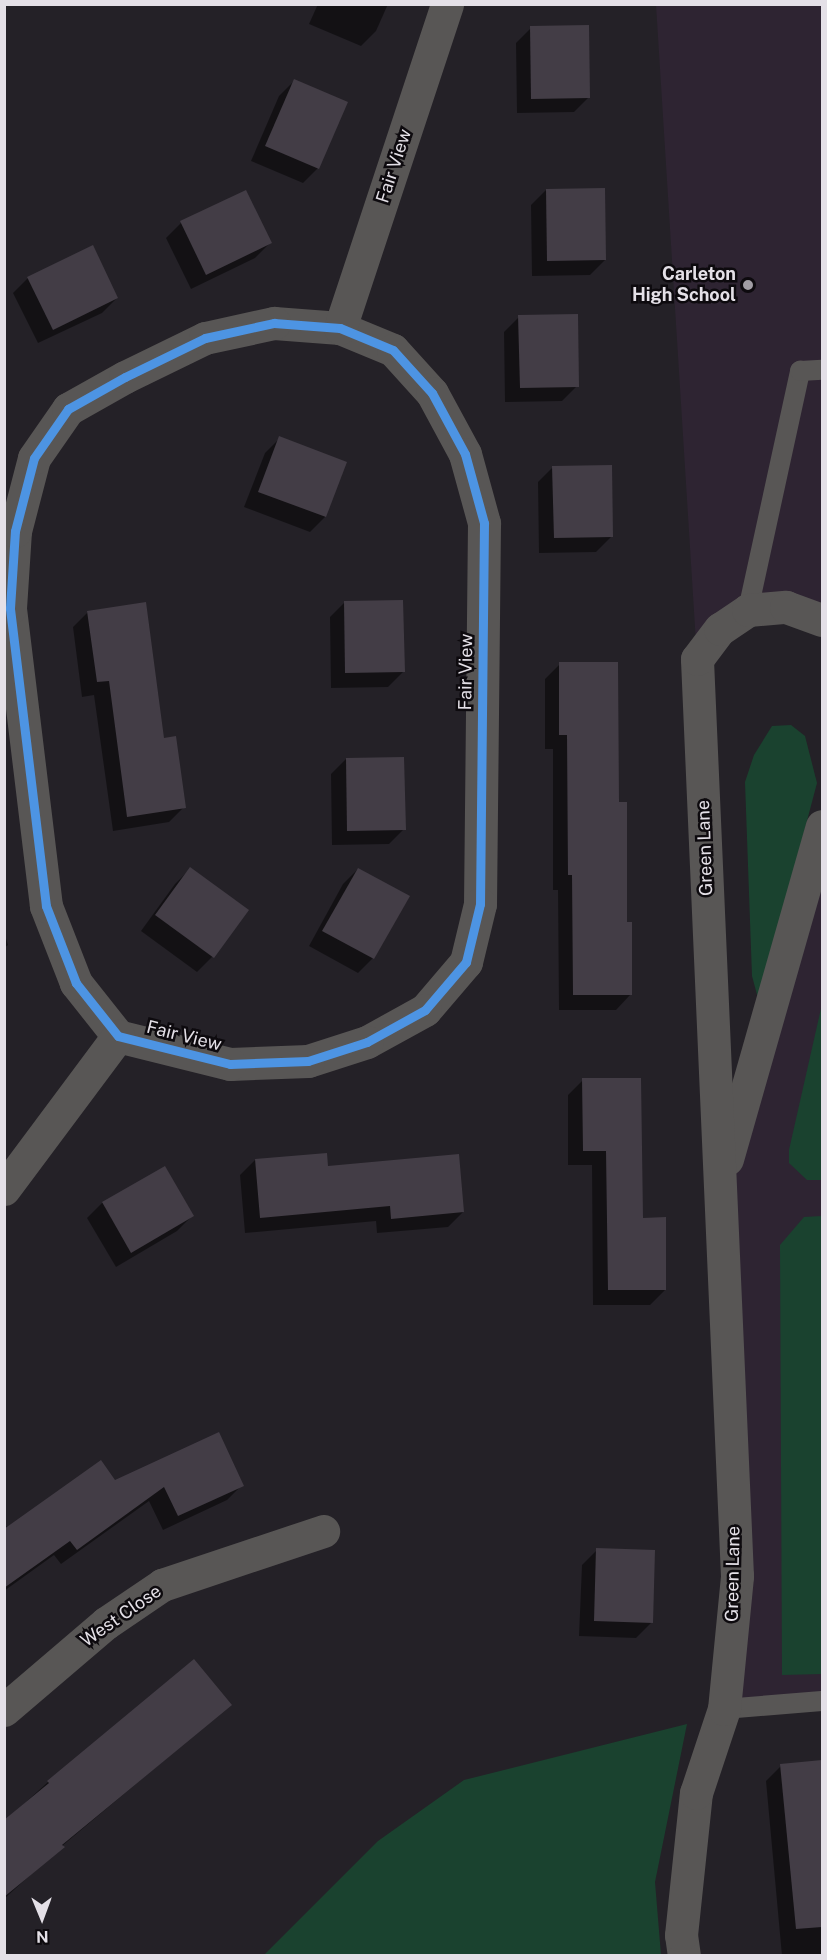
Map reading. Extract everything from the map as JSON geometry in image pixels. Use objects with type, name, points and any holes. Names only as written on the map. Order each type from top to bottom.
[{"type":"street","name":"Fair View","points":[[340,328],[447,4]]},
{"type":"street","name":"Fair View","points":[[274,323],[340,328],[393,350],[432,393],[465,454],[484,523],[480,904],[466,962],[425,1010],[367,1041],[308,1061],[230,1064],[118,1036],[76,983],[46,906],[10,608],[15,531],[34,458],[68,409],[125,377],[205,339],[274,323]]},
{"type":"street","name":"Green Lane","points":[[684,1956],[681,1935],[696,1793],[724,1709],[737,1576],[697,659],[720,629],[748,610],[786,607],[822,620]]},
{"type":"street","name":"Green Lane","points":[[719,1186],[822,826]]},
{"type":"street","name":"Fair View","points":[[4,1189],[118,1036]]},
{"type":"street","name":"West Close","points":[[4,1710],[106,1623],[162,1585],[323,1531]]},
{"type":"lane","points":[[748,610],[800,371],[822,370]]},
{"type":"lane","points":[[724,1709],[822,1701]]},
{"type":"shaded area","name":"Carleton High School","points":[[656,5],[822,5],[822,620],[786,607],[697,659]]},
{"type":"shaded area","points":[[822,826],[822,1709],[724,1709],[719,1186]]},
{"type":"green space","points":[[791,725],[805,736],[817,783],[759,1002],[752,976],[745,782],[754,755],[772,726]]},
{"type":"green space","points":[[822,1004],[822,1180],[807,1180],[789,1163],[789,1150]]},
{"type":"green space","points":[[822,1216],[822,1674],[782,1675],[780,1245],[804,1217]]},
{"type":"green space","points":[[687,1724],[655,1882],[661,1955],[264,1955],[378,1841],[464,1780]]},
{"type":"building","points":[[589,25],[590,98],[531,99],[530,26]]},
{"type":"building","points":[[294,79],[348,102],[319,169],[265,146]]},
{"type":"building","points":[[605,188],[606,260],[547,261],[546,189]]},
{"type":"building","points":[[246,190],[272,243],[206,275],[180,221]]},
{"type":"building","points":[[93,245],[118,298],[53,330],[27,277]]},
{"type":"building","points":[[578,314],[579,387],[520,388],[518,315]]},
{"type":"building","points":[[279,436],[347,462],[326,517],[258,492]]},
{"type":"building","points":[[612,465],[613,537],[554,538],[552,466]]},
{"type":"building","points":[[403,600],[405,672],[345,673],[344,601]]},
{"type":"building","points":[[146,602],[164,738],[176,736],[186,808],[127,817],[109,681],[97,682],[87,611]]},
{"type":"building","points":[[559,662],[618,662],[619,802],[627,802],[627,922],[632,922],[632,995],[573,995],[572,875],[568,875],[567,735],[559,735]]},
{"type":"building","points":[[404,757],[406,830],[347,831],[346,758]]},
{"type":"building","points":[[190,867],[249,910],[214,958],[155,915]]},
{"type":"building","points":[[358,868],[410,896],[374,959],[322,931]]},
{"type":"building","points":[[582,1078],[641,1078],[643,1218],[666,1217],[666,1290],[608,1290],[606,1151],[583,1151]]},
{"type":"building","points":[[327,1153],[328,1166],[459,1154],[464,1212],[391,1219],[390,1206],[260,1218],[255,1159]]},
{"type":"building","points":[[165,1166],[194,1216],[131,1253],[102,1202]]},
{"type":"building","points":[[219,1432],[244,1486],[178,1516],[164,1487],[77,1550],[70,1541],[4,1588],[4,1529],[101,1460],[115,1480]]},
{"type":"building","points":[[596,1548],[655,1550],[653,1623],[594,1621]]},
{"type":"building","points":[[194,1659],[232,1705],[62,1845],[65,1847],[4,1897],[4,1820],[49,1783],[47,1781]]},
{"type":"building","points":[[822,1760],[822,1927],[796,1929],[780,1764]]},
{"type":"cycle path","points":[[274,323],[340,328],[393,350],[432,393],[465,454],[484,523],[480,904],[466,962],[425,1010],[367,1042],[308,1061],[230,1064],[118,1036],[76,983],[46,906],[10,608],[15,531],[34,458],[68,409],[125,377],[205,338],[274,323]]},
{"type":"place","name":"Carleton High School","points":[[748,285]]}]
